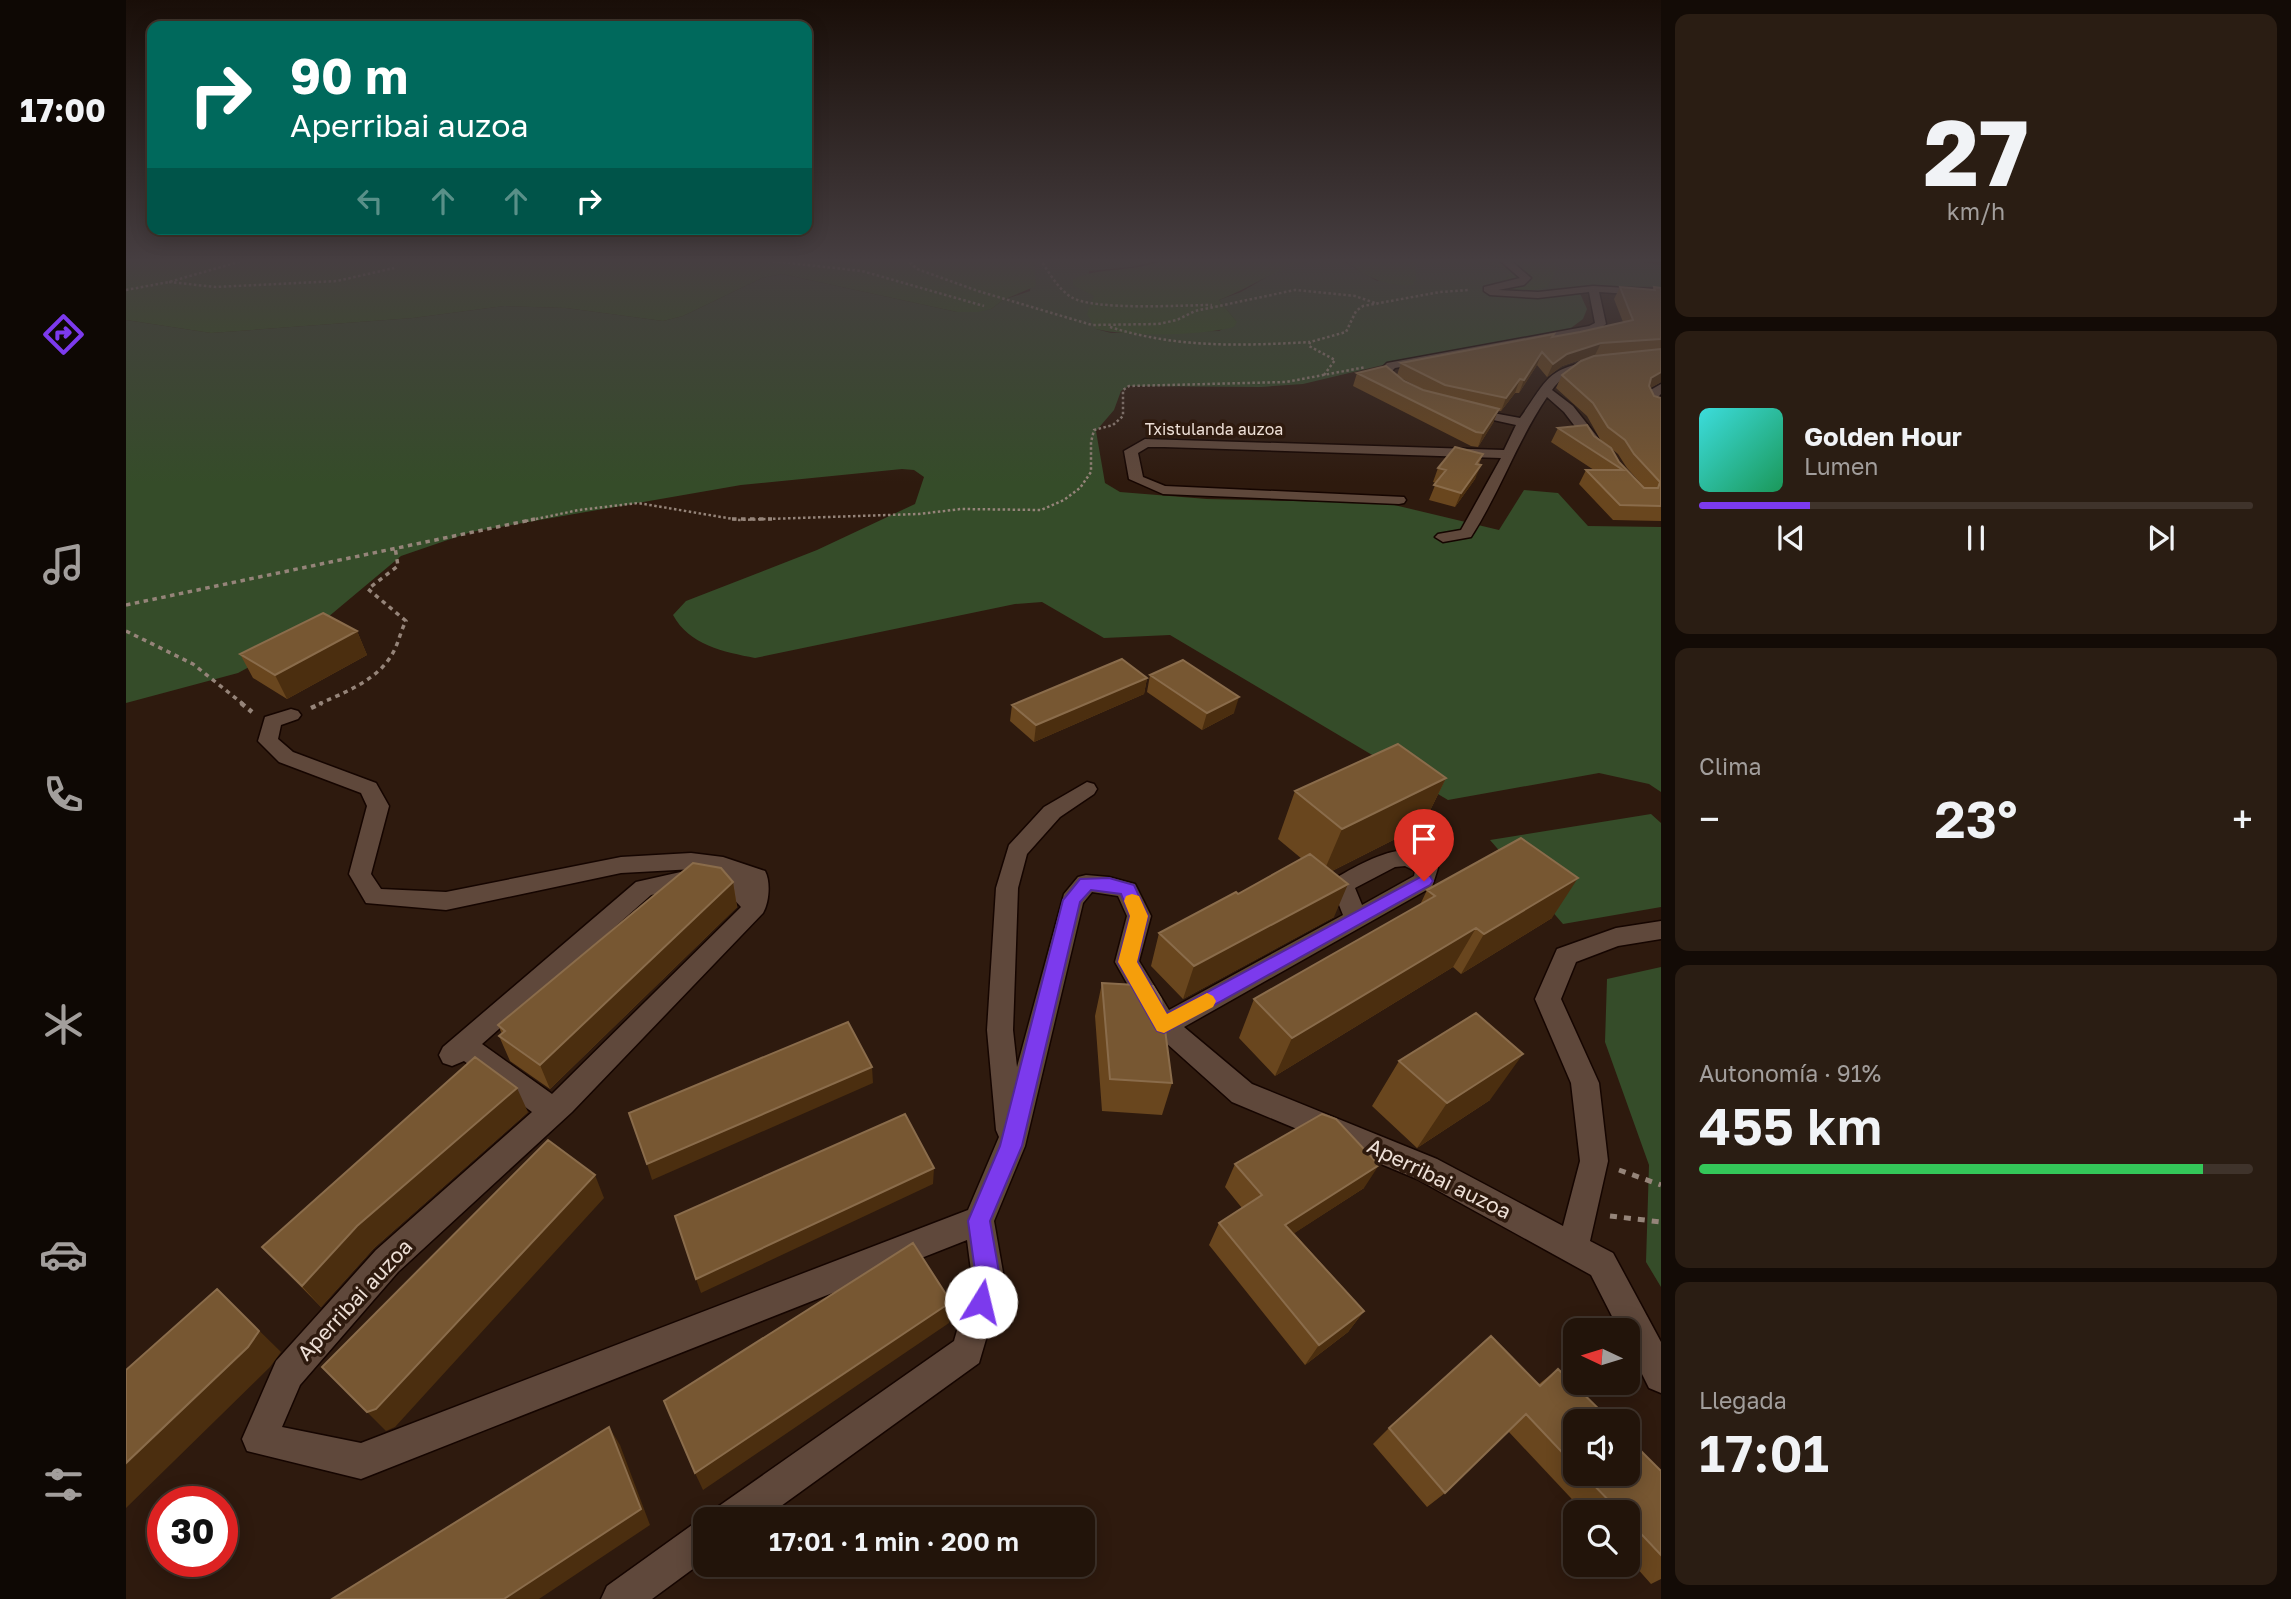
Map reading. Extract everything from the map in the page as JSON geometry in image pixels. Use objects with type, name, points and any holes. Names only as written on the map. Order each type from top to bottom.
[{"type":"street","points":[[1417,396],[1388,379],[1385,371],[1388,367],[1408,360],[1565,334]]},
{"type":"street","points":[[1443,537],[1466,534],[1523,423],[1556,376],[1570,368],[1614,360]]},
{"type":"street","points":[[1661,388],[1651,395],[1650,399],[1661,410]]},
{"type":"street","points":[[1545,391],[1554,394],[1594,444],[1611,458]]},
{"type":"street","points":[[1460,409],[1523,423]]},
{"type":"street","name":"Txistulanda auzoa","points":[[1399,500],[1152,488],[1136,479],[1130,451],[1146,443],[1164,443],[1509,454]]},
{"type":"street","points":[[281,718],[268,741],[286,757],[369,788],[377,806],[360,874],[374,897],[446,901],[621,865],[691,861],[723,865],[757,877],[755,906]]},
{"type":"street","name":"Aperribai auzoa","points":[[1011,1146],[1000,1030],[1007,888],[1017,851],[1052,812],[1079,794]]},
{"type":"street","points":[[553,1111],[457,1050],[644,888],[698,877],[733,884],[755,906]]},
{"type":"street","name":"Aperribai auzoa","points":[[755,906],[553,1111],[387,1261],[288,1373],[259,1439],[361,1461],[979,1221],[1011,1146],[1072,900],[1086,884],[1109,885],[1128,890],[1139,916],[1127,962],[1164,1025],[1242,1093],[1427,1169],[1602,1264],[1661,1376]]},
{"type":"street","points":[[1164,1025],[1356,919]]},
{"type":"street","points":[[1573,1248],[1594,1161],[1585,1083],[1548,999],[1566,956],[1616,937],[1661,930]]},
{"type":"street","points":[[749,1507],[967,1351],[988,1278],[979,1221]]},
{"type":"street","points":[[620,1599],[693,1547]]},
{"type":"path","points":[[1135,334],[1163,342],[1201,347],[1310,342],[1340,334]]},
{"type":"path","points":[[1310,342],[1309,346],[1335,360],[1324,375]]},
{"type":"path","points":[[126,605],[579,510],[638,503],[739,520],[919,514],[961,509],[1041,510],[1064,500],[1080,488],[1091,471],[1091,442],[1094,430],[1113,425],[1123,416],[1123,390],[1129,386],[1286,382],[1373,365],[1388,367]]},
{"type":"path","points":[[126,631],[193,664],[254,713],[281,718],[359,686],[391,657],[398,632],[406,621],[398,609],[375,597],[368,589],[398,566],[395,547]]},
{"type":"path","points":[[1594,1161],[1661,1185]]},
{"type":"path","points":[[1581,1212],[1661,1222]]},
{"type":"green space","points":[[126,334],[1552,334],[1408,359],[1303,384],[1261,387],[1129,386],[1121,391],[1114,410],[1096,431],[1105,483],[1120,492],[1207,499],[1386,503],[1499,530],[1524,490],[1558,493],[1588,526],[1661,527],[1661,792],[1649,784],[1599,773],[1448,800],[1170,635],[1104,638],[1042,602],[1015,604],[755,658],[708,646],[688,634],[673,615],[686,601],[817,550],[915,504],[924,477],[914,470],[902,469],[741,485],[471,532],[401,556],[303,638],[238,673],[126,703]]},
{"type":"green space","points":[[1651,814],[1661,823],[1661,907],[1563,924],[1490,840]]},
{"type":"green space","points":[[1661,967],[1661,1287],[1646,1262],[1649,1165],[1605,1042],[1607,979]]},
{"type":"building","points":[[1554,334],[1552,337],[1571,334],[1661,334],[1661,339],[1601,343],[1567,354],[1553,364],[1542,352],[1524,380],[1520,379],[1506,398],[1445,385],[1401,363]]},
{"type":"building","points":[[1661,349],[1661,372],[1651,378],[1649,386],[1654,396],[1661,398],[1661,506],[1620,505],[1586,470],[1623,470],[1558,428],[1587,425],[1594,436],[1611,448],[1619,462],[1644,488],[1658,488],[1660,482],[1625,440],[1608,427],[1593,403],[1562,375],[1581,361],[1594,356]]},
{"type":"building","points":[[1386,366],[1404,381],[1423,390],[1499,409],[1483,433],[1476,432],[1357,373]]},
{"type":"building","points":[[1455,447],[1483,454],[1476,464],[1481,465],[1461,493],[1434,485],[1446,470],[1438,468]]},
{"type":"building","points":[[323,613],[357,631],[275,675],[240,654]]},
{"type":"building","points":[[1122,659],[1147,678],[1036,725],[1012,705]]},
{"type":"building","points":[[1183,660],[1239,697],[1207,713],[1150,675]]},
{"type":"building","points":[[1398,744],[1446,778],[1342,829],[1295,791]]},
{"type":"building","points":[[1521,838],[1578,878],[1484,934],[1476,928],[1292,1038],[1254,999],[1435,896],[1427,890]]},
{"type":"building","points":[[1310,854],[1348,884],[1194,966],[1159,933],[1236,892],[1238,894]]},
{"type":"building","points":[[693,863],[721,868],[733,882],[540,1065],[499,1036],[505,1031],[498,1025]]},
{"type":"building","points":[[1102,983],[1153,986],[1161,999],[1172,1083],[1110,1079]]},
{"type":"building","points":[[1476,1013],[1523,1054],[1447,1103],[1399,1061]]},
{"type":"building","points":[[848,1022],[872,1067],[647,1164],[629,1113]]},
{"type":"building","points":[[475,1057],[517,1088],[357,1226],[302,1286],[262,1247]]},
{"type":"building","points":[[905,1114],[934,1168],[696,1279],[675,1216]]},
{"type":"building","points":[[1322,1114],[1336,1119],[1379,1165],[1285,1225],[1364,1311],[1319,1345],[1219,1223],[1262,1195],[1235,1164]]},
{"type":"building","points":[[548,1140],[595,1175],[376,1409],[367,1412],[322,1367]]},
{"type":"building","points":[[913,1243],[951,1302],[695,1473],[664,1401]]},
{"type":"building","points":[[217,1289],[259,1331],[248,1347],[126,1463],[126,1370]]},
{"type":"building","points":[[1491,1336],[1540,1386],[1558,1369],[1563,1374],[1563,1395],[1584,1395],[1599,1409],[1563,1409],[1563,1453],[1526,1414],[1445,1493],[1389,1428]]},
{"type":"building","points":[[609,1427],[641,1509],[504,1599],[332,1599]]},
{"type":"building","points":[[1640,1450],[1661,1471],[1661,1555],[1640,1533],[1640,1500],[1608,1500],[1595,1486],[1640,1486]]},
{"type":"slow traffic","points":[[1132,901],[1139,916],[1127,962],[1164,1025],[1207,1001]]},
{"type":"route","points":[[981,1302],[988,1278],[979,1221],[1011,1146],[1072,900],[1086,884],[1109,885],[1128,890],[1139,916],[1127,962],[1164,1025],[1424,881]]}]
